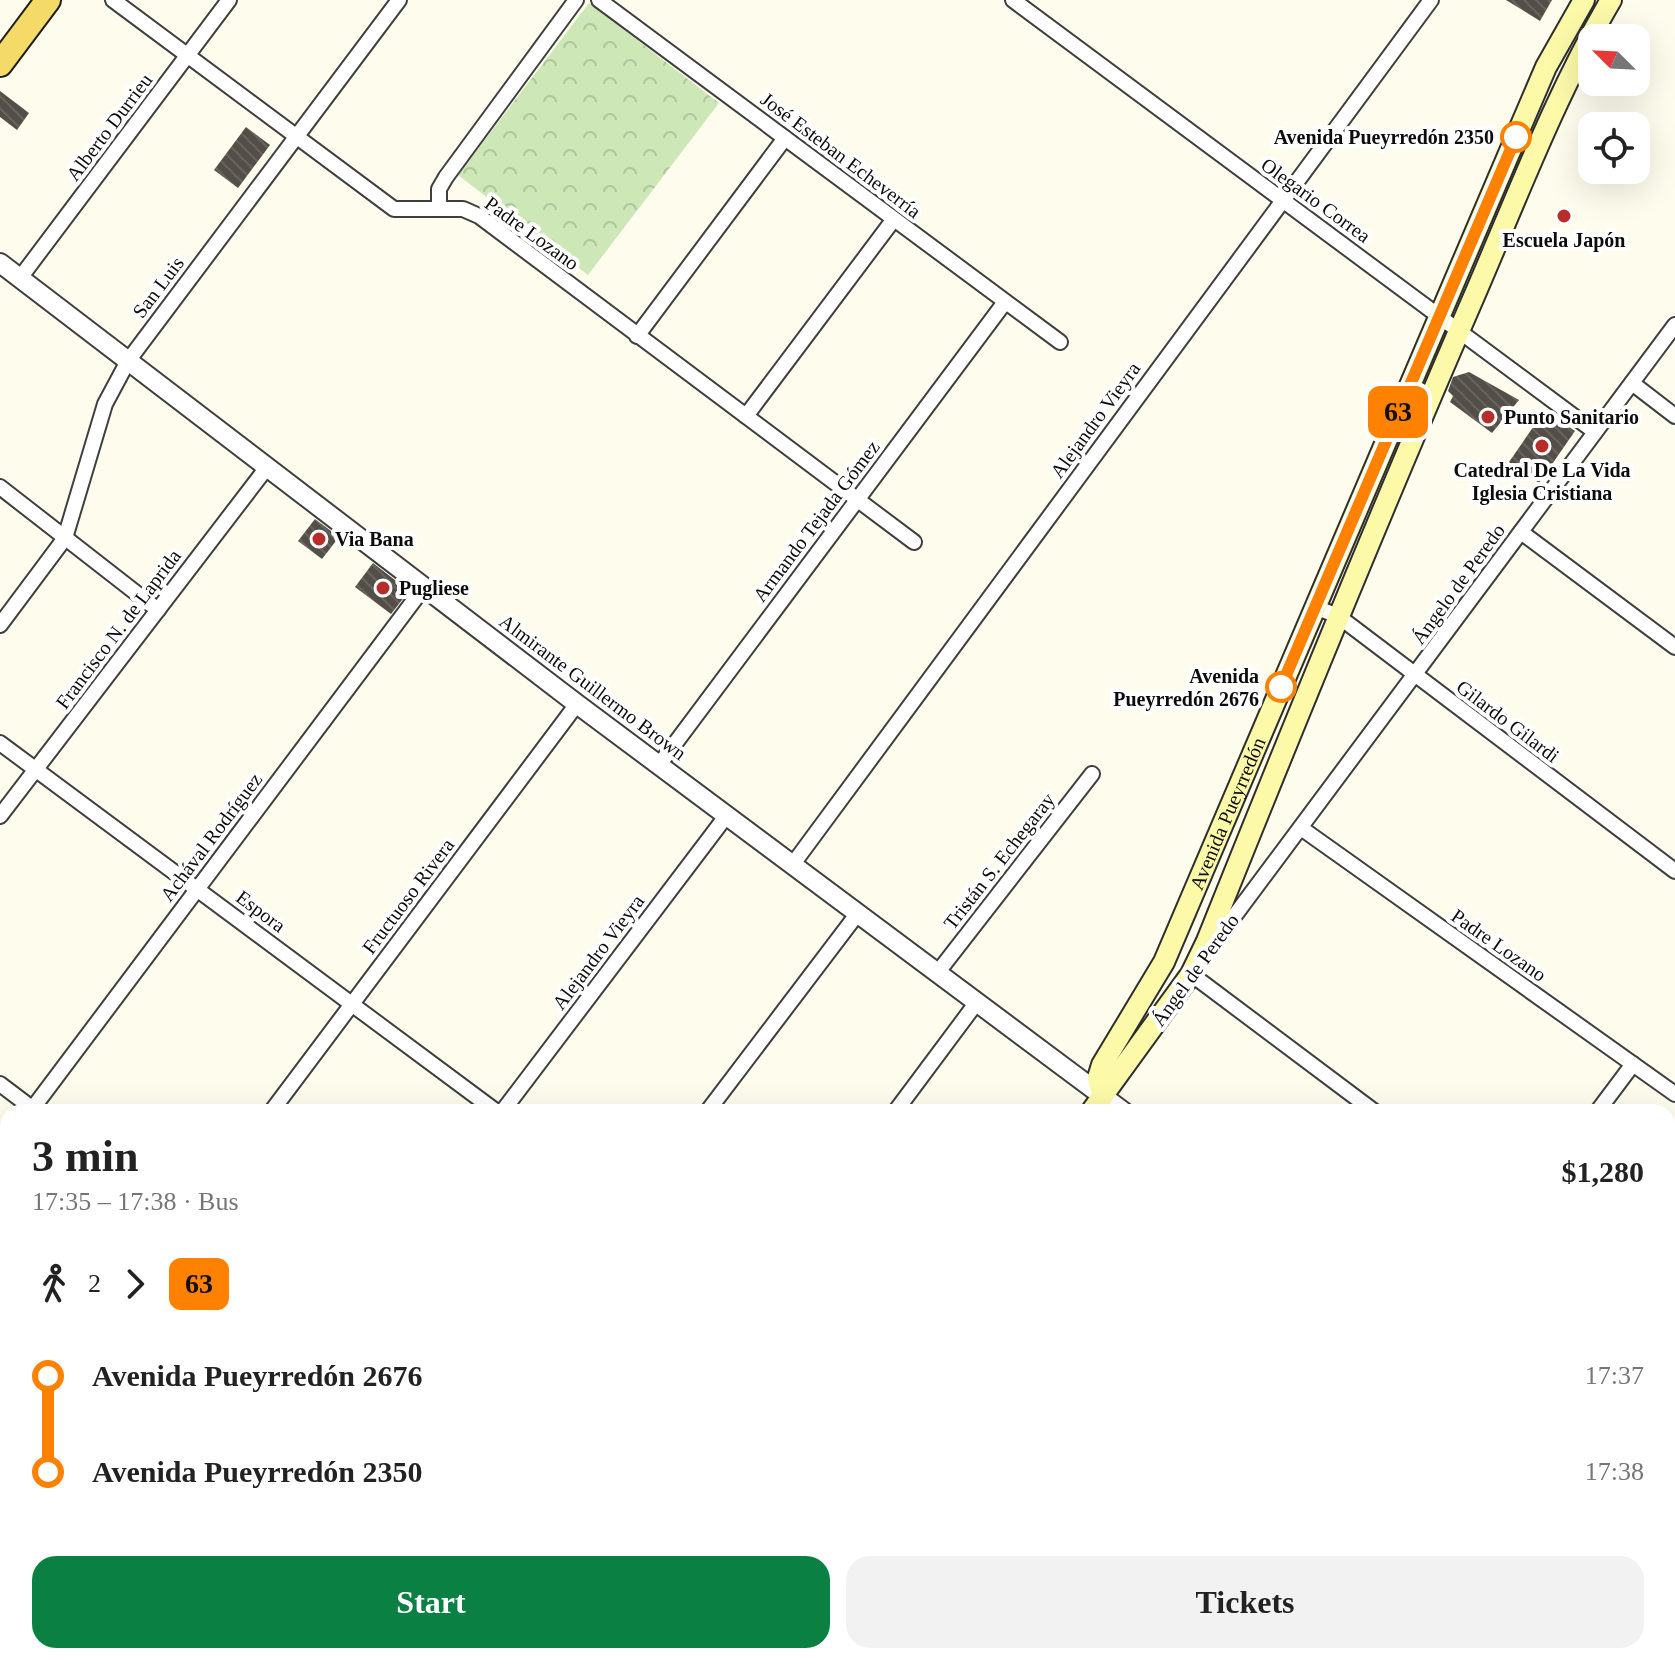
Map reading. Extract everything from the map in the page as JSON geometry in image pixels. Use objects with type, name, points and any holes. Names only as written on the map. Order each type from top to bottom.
[{"type":"main road","points":[[1,62],[48,0]]},
{"type":"main road","name":"Avenida Pueyrredón","points":[[1097,1104],[1102,1065],[1164,962],[1546,67],[1584,0]]},
{"type":"main road","name":"Avenida Pueyrredón","points":[[1191,974],[1459,330],[1571,74],[1611,0]]},
{"type":"main road","name":"Ángel de Peredo","points":[[1097,1104],[1191,974]]},
{"type":"street","name":"Padre Lozano","points":[[113,0],[394,209],[407,212],[463,209],[479,216],[914,542]]},
{"type":"street","name":"Alberto Durrieu","points":[[20,278],[229,0]]},
{"type":"street","name":"San Luis","points":[[0,625],[65,538],[105,404],[128,361],[399,0]]},
{"type":"street","points":[[439,209],[439,189],[446,177],[576,0]]},
{"type":"street","name":"José Esteban Echeverría","points":[[599,0],[1060,342]]},
{"type":"street","name":"Alejandro Vieyra","points":[[793,864],[1431,0]]},
{"type":"street","name":"Olegario Correa","points":[[1016,1],[1595,432]]},
{"type":"street","points":[[637,336],[785,138]]},
{"type":"street","points":[[746,416],[894,219]]},
{"type":"street","name":"Almirante Guillermo Brown","points":[[0,263],[577,704],[938,972],[1097,1104]]},
{"type":"street","name":"Armando Tejada Gómez","points":[[659,765],[1005,302]]},
{"type":"street","name":"Ángelo de Peredo","points":[[1301,828],[1675,325]]},
{"type":"street","points":[[1632,383],[1675,416]]},
{"type":"street","name":"Francisco N. de Laprida","points":[[0,816],[268,466]]},
{"type":"street","points":[[0,487],[158,610]]},
{"type":"street","points":[[1521,532],[1675,647]]},
{"type":"street","name":"Achával Rodríguez","points":[[38,1104],[424,587]]},
{"type":"street","name":"Gilardo Gilardi","points":[[1315,607],[1338,616],[1675,871]]},
{"type":"street","name":"Fructuoso Rivera","points":[[277,1104],[577,704]]},
{"type":"street","name":"Espora","points":[[0,743],[488,1104]]},
{"type":"street","name":"Tristán S. Echegaray","points":[[938,972],[1092,774]]},
{"type":"street","name":"Alejandro Vieyra","points":[[505,1104],[727,815]]},
{"type":"street","name":"Padre Lozano","points":[[1301,828],[1675,1094]]},
{"type":"street","name":"Ángel de Peredo","points":[[1191,974],[1301,828]]},
{"type":"street","points":[[713,1104],[858,913]]},
{"type":"street","points":[[1191,974],[1364,1104]]},
{"type":"street","points":[[901,1104],[977,1002]]},
{"type":"street","points":[[1603,1104],[1633,1064]]},
{"type":"street","points":[[0,1084],[24,1104]]},
{"type":"green space","points":[[589,3],[719,103],[588,275],[458,175]]},
{"type":"building","points":[[1506,0],[1552,0],[1540,21]]},
{"type":"building","points":[[0,91],[29,113],[17,130],[0,117]]},
{"type":"building","points":[[246,127],[270,145],[238,188],[214,170]]},
{"type":"building","name":"Punto Sanitario","points":[[1469,372],[1519,400],[1492,433],[1450,402],[1453,396],[1448,391],[1453,377]]},
{"type":"building","name":"Catedral De La Vida Iglesia Cristiana","points":[[1545,410],[1575,431],[1539,483],[1509,462]]},
{"type":"building","name":"Via Bana","points":[[315,519],[339,537],[322,559],[298,541]]},
{"type":"building","name":"Pugliese","points":[[373,563],[409,591],[391,614],[355,587]]},
{"type":"bus line","name":"63","points":[[1281,687],[1516,137]]},
{"type":"place","name":"Avenida Pueyrredón 2350","points":[[1516,137]]},
{"type":"place","name":"Escuela Japón","points":[[1564,216]]},
{"type":"place","name":"Punto Sanitario","points":[[1488,417]]},
{"type":"place","name":"Catedral De La Vida Iglesia Cristiana","points":[[1542,446]]},
{"type":"place","name":"Via Bana","points":[[319,539]]},
{"type":"place","name":"Pugliese","points":[[383,588]]},
{"type":"place","name":"Avenida Pueyrredón 2676","points":[[1281,687]]}]
